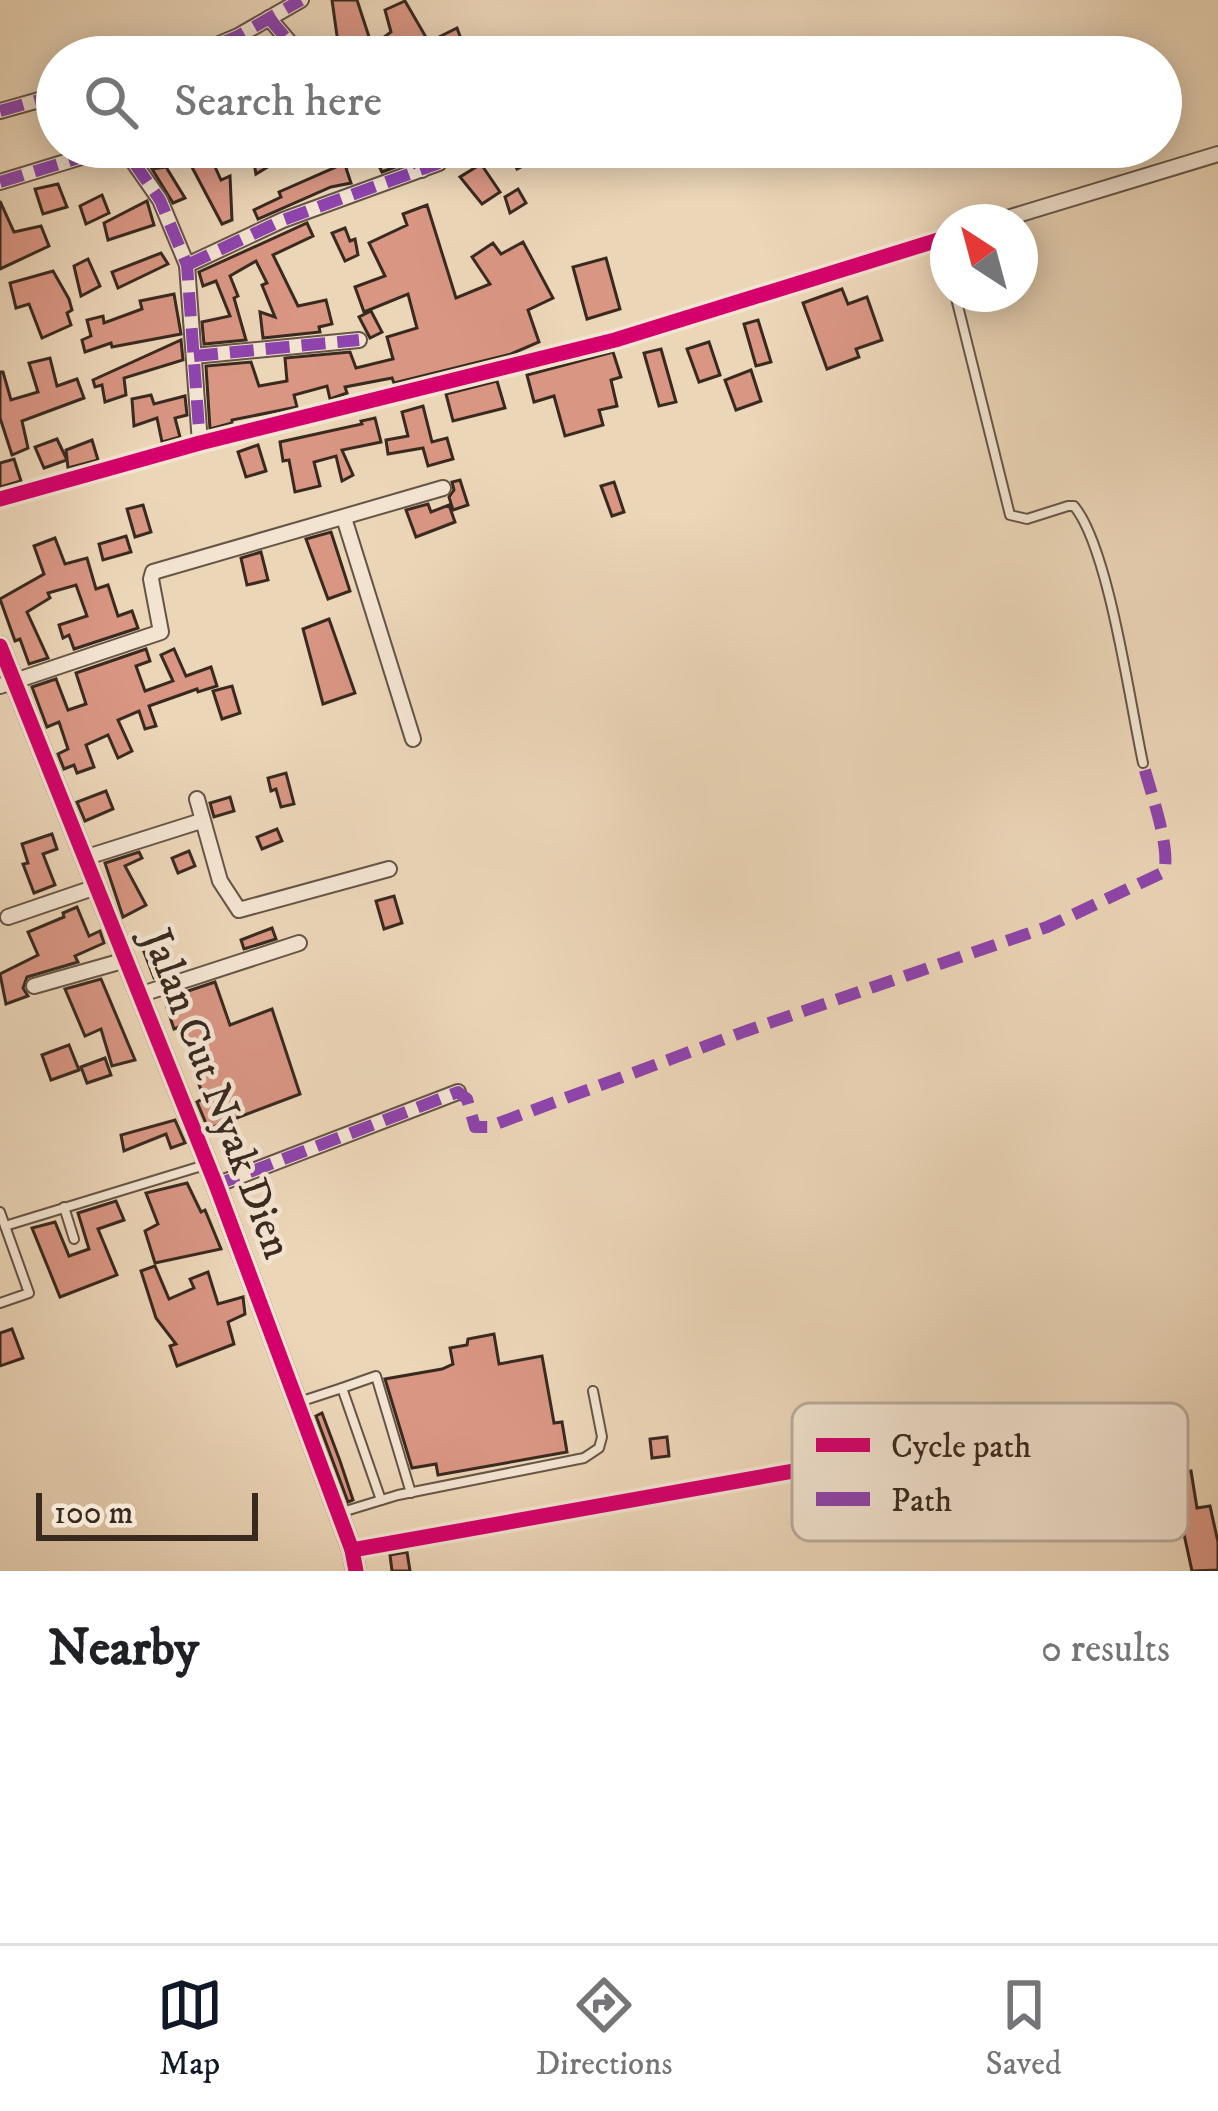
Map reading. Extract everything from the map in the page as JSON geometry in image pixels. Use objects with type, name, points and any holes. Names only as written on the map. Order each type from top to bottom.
[{"type":"street","points":[[240,36],[301,0]]},
{"type":"street","points":[[269,18],[284,36]]},
{"type":"street","points":[[0,111],[36,101]]},
{"type":"street","points":[[1182,165],[1218,154]]},
{"type":"street","points":[[0,182],[49,168]]},
{"type":"street","points":[[135,168],[160,200],[187,265],[200,442]]},
{"type":"street","points":[[187,265],[283,220],[427,168]]},
{"type":"street","points":[[1038,209],[1172,168]]},
{"type":"street","points":[[0,500],[200,442],[615,340],[930,243]]},
{"type":"street","points":[[194,356],[359,340]]},
{"type":"street","points":[[7,684],[161,632],[153,572],[443,488]]},
{"type":"street","points":[[344,518],[413,739]]},
{"type":"street","name":"Jalan Cut Nyak Dien","points":[[0,646],[7,684],[96,886],[207,1164],[356,1571]]},
{"type":"street","points":[[196,799],[220,881],[239,910],[389,869]]},
{"type":"street","points":[[84,858],[201,821]]},
{"type":"street","points":[[8,916],[96,886]]},
{"type":"street","points":[[140,995],[298,943]]},
{"type":"street","points":[[34,986],[126,960]]},
{"type":"street","points":[[215,1185],[458,1092]]},
{"type":"street","points":[[352,1550],[792,1471]]},
{"type":"lane","points":[[959,312],[1010,515],[1028,519],[1068,506],[1081,514],[1103,572],[1143,764]]},
{"type":"lane","points":[[5,1226],[207,1164]]},
{"type":"lane","points":[[64,1207],[74,1238]]},
{"type":"lane","points":[[0,1212],[29,1293],[0,1303]]},
{"type":"lane","points":[[295,1404],[376,1376],[411,1493]]},
{"type":"lane","points":[[341,1388],[381,1500]]},
{"type":"lane","points":[[338,1513],[411,1493],[584,1459],[596,1452],[602,1437],[593,1391]]},
{"type":"building","points":[[332,0],[357,0],[369,36],[337,36]]},
{"type":"building","points":[[405,1],[425,36],[386,36],[391,32],[385,10]]},
{"type":"building","points":[[167,168],[185,198],[173,203],[152,169]]},
{"type":"building","points":[[192,168],[216,168],[221,180],[230,176],[232,220],[222,224]]},
{"type":"building","points":[[333,168],[346,168],[351,183],[258,219],[254,210],[281,197],[279,192]]},
{"type":"building","points":[[484,168],[500,192],[482,204],[460,177]]},
{"type":"building","points":[[58,184],[67,207],[43,214],[35,189]]},
{"type":"building","points":[[518,189],[526,203],[510,213],[505,197]]},
{"type":"building","points":[[102,195],[109,213],[86,224],[80,206]]},
{"type":"building","points":[[0,201],[14,232],[41,226],[49,246],[0,269]]},
{"type":"building","points":[[147,201],[154,225],[108,240],[104,223]]},
{"type":"building","points":[[427,205],[456,298],[490,284],[472,257],[493,243],[501,254],[523,242],[553,298],[528,310],[539,342],[511,354],[394,383],[392,378],[345,387],[347,393],[330,399],[327,386],[294,395],[297,407],[210,429],[206,366],[251,362],[259,386],[287,381],[285,358],[350,352],[356,368],[393,359],[387,337],[417,328],[408,294],[364,312],[355,287],[385,276],[369,243],[407,225],[403,214]]},
{"type":"building","points":[[307,223],[313,236],[273,255],[298,306],[326,300],[332,324],[319,327],[320,332],[263,338],[260,312],[275,317],[256,261],[230,276],[246,340],[204,344],[202,322],[230,316],[216,281],[203,286],[199,272]]},
{"type":"building","points":[[345,228],[350,241],[355,239],[358,255],[345,261],[332,233]]},
{"type":"building","points":[[161,253],[168,264],[118,288],[112,272]]},
{"type":"building","points":[[606,258],[620,309],[587,319],[573,267]]},
{"type":"building","points":[[88,259],[100,286],[81,296],[74,266]]},
{"type":"building","points":[[53,271],[69,299],[71,325],[42,338],[29,304],[16,308],[10,283]]},
{"type":"building","points":[[842,289],[848,304],[867,297],[882,340],[856,349],[859,357],[827,369],[803,303]]},
{"type":"building","points":[[174,294],[181,334],[112,347],[111,343],[85,352],[82,340],[91,336],[87,320],[103,316],[104,323],[142,309],[140,301]]},
{"type":"building","points":[[371,311],[382,332],[370,338],[359,317]]},
{"type":"building","points":[[758,320],[771,362],[756,366],[744,324]]},
{"type":"building","points":[[181,340],[183,360],[124,378],[126,395],[105,402],[102,385],[95,387],[93,380]]},
{"type":"building","points":[[709,342],[720,375],[699,382],[687,349]]},
{"type":"building","points":[[661,349],[676,402],[659,406],[644,353]]},
{"type":"building","points":[[613,352],[621,377],[611,380],[617,406],[599,410],[603,425],[565,436],[554,396],[534,402],[527,375]]},
{"type":"building","points":[[50,358],[57,386],[77,379],[84,398],[22,421],[28,448],[12,455],[0,418],[0,372],[11,400],[38,392],[29,363]]},
{"type":"building","points":[[751,370],[761,401],[736,410],[725,380]]},
{"type":"building","points":[[497,381],[505,408],[453,421],[446,394]]},
{"type":"building","points":[[151,395],[154,404],[185,396],[187,415],[175,418],[180,437],[162,442],[157,418],[134,426],[132,399]]},
{"type":"building","points":[[423,406],[432,442],[447,438],[453,459],[428,466],[423,448],[388,454],[386,440],[408,436],[402,412]]},
{"type":"building","points":[[375,418],[381,442],[342,450],[353,475],[342,481],[336,456],[314,462],[320,486],[295,492],[280,442]]},
{"type":"building","points":[[57,439],[67,460],[44,468],[35,447]]},
{"type":"building","points":[[92,440],[98,460],[68,468],[66,450]]},
{"type":"building","points":[[258,445],[266,471],[246,477],[238,452]]},
{"type":"building","points":[[14,459],[21,481],[0,487],[0,463]]},
{"type":"building","points":[[460,480],[468,505],[453,510],[452,482]]},
{"type":"building","points":[[614,482],[624,512],[612,516],[601,486]]},
{"type":"building","points":[[428,504],[431,512],[449,505],[455,522],[416,537],[406,510]]},
{"type":"building","points":[[143,505],[151,532],[135,537],[127,509]]},
{"type":"building","points":[[331,532],[350,591],[328,599],[306,539]]},
{"type":"building","points":[[126,536],[131,552],[103,560],[99,544]]},
{"type":"building","points":[[55,538],[65,564],[87,558],[96,589],[108,585],[118,616],[132,611],[138,628],[74,649],[59,625],[87,616],[76,585],[48,593],[50,598],[27,612],[48,658],[29,664],[0,599],[44,574],[34,546]]},
{"type":"building","points":[[261,552],[268,580],[247,585],[241,558]]},
{"type":"building","points":[[329,619],[355,693],[323,704],[303,629]]},
{"type":"building","points":[[146,649],[150,661],[136,666],[145,691],[173,681],[161,655],[174,649],[186,676],[211,667],[217,686],[149,706],[156,726],[145,729],[139,711],[118,720],[132,751],[118,758],[108,735],[86,745],[94,767],[77,773],[74,765],[64,769],[58,754],[68,749],[59,722],[47,727],[32,687],[56,679],[68,710],[86,704],[76,673]]},
{"type":"building","points":[[232,686],[240,713],[222,719],[213,691]]},
{"type":"building","points":[[286,773],[294,804],[281,807],[268,778]]},
{"type":"building","points":[[106,791],[113,809],[85,821],[77,802]]},
{"type":"building","points":[[230,797],[234,811],[214,817],[210,803]]},
{"type":"building","points":[[277,829],[282,841],[262,849],[257,837]]},
{"type":"building","points":[[52,834],[57,849],[43,854],[55,885],[34,893],[23,864],[28,863],[22,844]]},
{"type":"building","points":[[189,851],[195,866],[178,873],[172,858]]},
{"type":"building","points":[[139,852],[142,858],[125,866],[146,905],[123,917],[105,863]]},
{"type":"building","points":[[394,896],[402,923],[384,929],[376,901]]},
{"type":"building","points":[[77,907],[89,936],[100,931],[104,943],[75,956],[78,962],[27,977],[23,988],[28,996],[6,1004],[0,974],[38,955],[28,932]]},
{"type":"building","points":[[272,928],[276,939],[244,949],[241,940]]},
{"type":"building","points":[[158,938],[171,973],[154,978],[141,944]]},
{"type":"building","points":[[101,979],[135,1060],[112,1066],[101,1029],[85,1036],[65,989]]},
{"type":"building","points":[[215,982],[230,1025],[272,1009],[300,1094],[213,1127],[210,1133],[197,1102],[204,1098],[195,1063],[179,1027],[174,1029],[164,999]]},
{"type":"building","points":[[69,1045],[79,1070],[51,1080],[42,1055]]},
{"type":"building","points":[[105,1058],[111,1075],[87,1083],[81,1067]]},
{"type":"building","points":[[175,1120],[185,1143],[171,1148],[166,1134],[124,1151],[121,1135]]},
{"type":"building","points":[[187,1183],[201,1212],[205,1210],[221,1249],[155,1263],[145,1231],[158,1224],[146,1193]]},
{"type":"building","points":[[116,1201],[124,1220],[98,1229],[117,1275],[60,1297],[32,1228],[55,1222],[69,1256],[89,1249],[78,1213]]},
{"type":"building","points":[[155,1266],[169,1299],[194,1288],[190,1279],[208,1272],[218,1304],[243,1297],[245,1314],[228,1322],[234,1344],[177,1366],[170,1346],[176,1344],[156,1318],[141,1271]]},
{"type":"building","points":[[12,1329],[23,1358],[0,1366],[0,1333]]},
{"type":"building","points":[[494,1334],[499,1364],[542,1356],[554,1423],[562,1422],[567,1452],[438,1475],[436,1464],[412,1468],[385,1379],[442,1369],[453,1364],[450,1348]]},
{"type":"building","points":[[322,1413],[353,1500],[348,1502],[316,1416]]},
{"type":"building","points":[[667,1437],[669,1456],[652,1458],[650,1439]]},
{"type":"building","points":[[1188,1472],[1197,1508],[1210,1506],[1218,1570],[1192,1571],[1185,1541]]},
{"type":"building","points":[[407,1552],[410,1571],[392,1571],[390,1555]]},
{"type":"marked path","points":[[238,36],[301,0]]},
{"type":"marked path","points":[[269,18],[284,36]]},
{"type":"marked path","points":[[0,111],[36,101]]},
{"type":"marked path","points":[[0,182],[46,168]]},
{"type":"marked path","points":[[138,168],[160,200],[187,265],[200,443]]},
{"type":"marked path","points":[[187,265],[283,220],[425,168]]},
{"type":"marked path","points":[[194,356],[359,340]]},
{"type":"marked path","points":[[216,1185],[458,1092],[467,1099],[475,1127],[488,1127],[1047,927],[1164,872],[1162,834],[1143,763]]},
{"type":"cycle path","points":[[0,499],[200,443],[615,340],[930,243]]},
{"type":"cycle path","points":[[0,646],[216,1185],[356,1571]]},
{"type":"cycle path","points":[[352,1550],[792,1471]]}]
